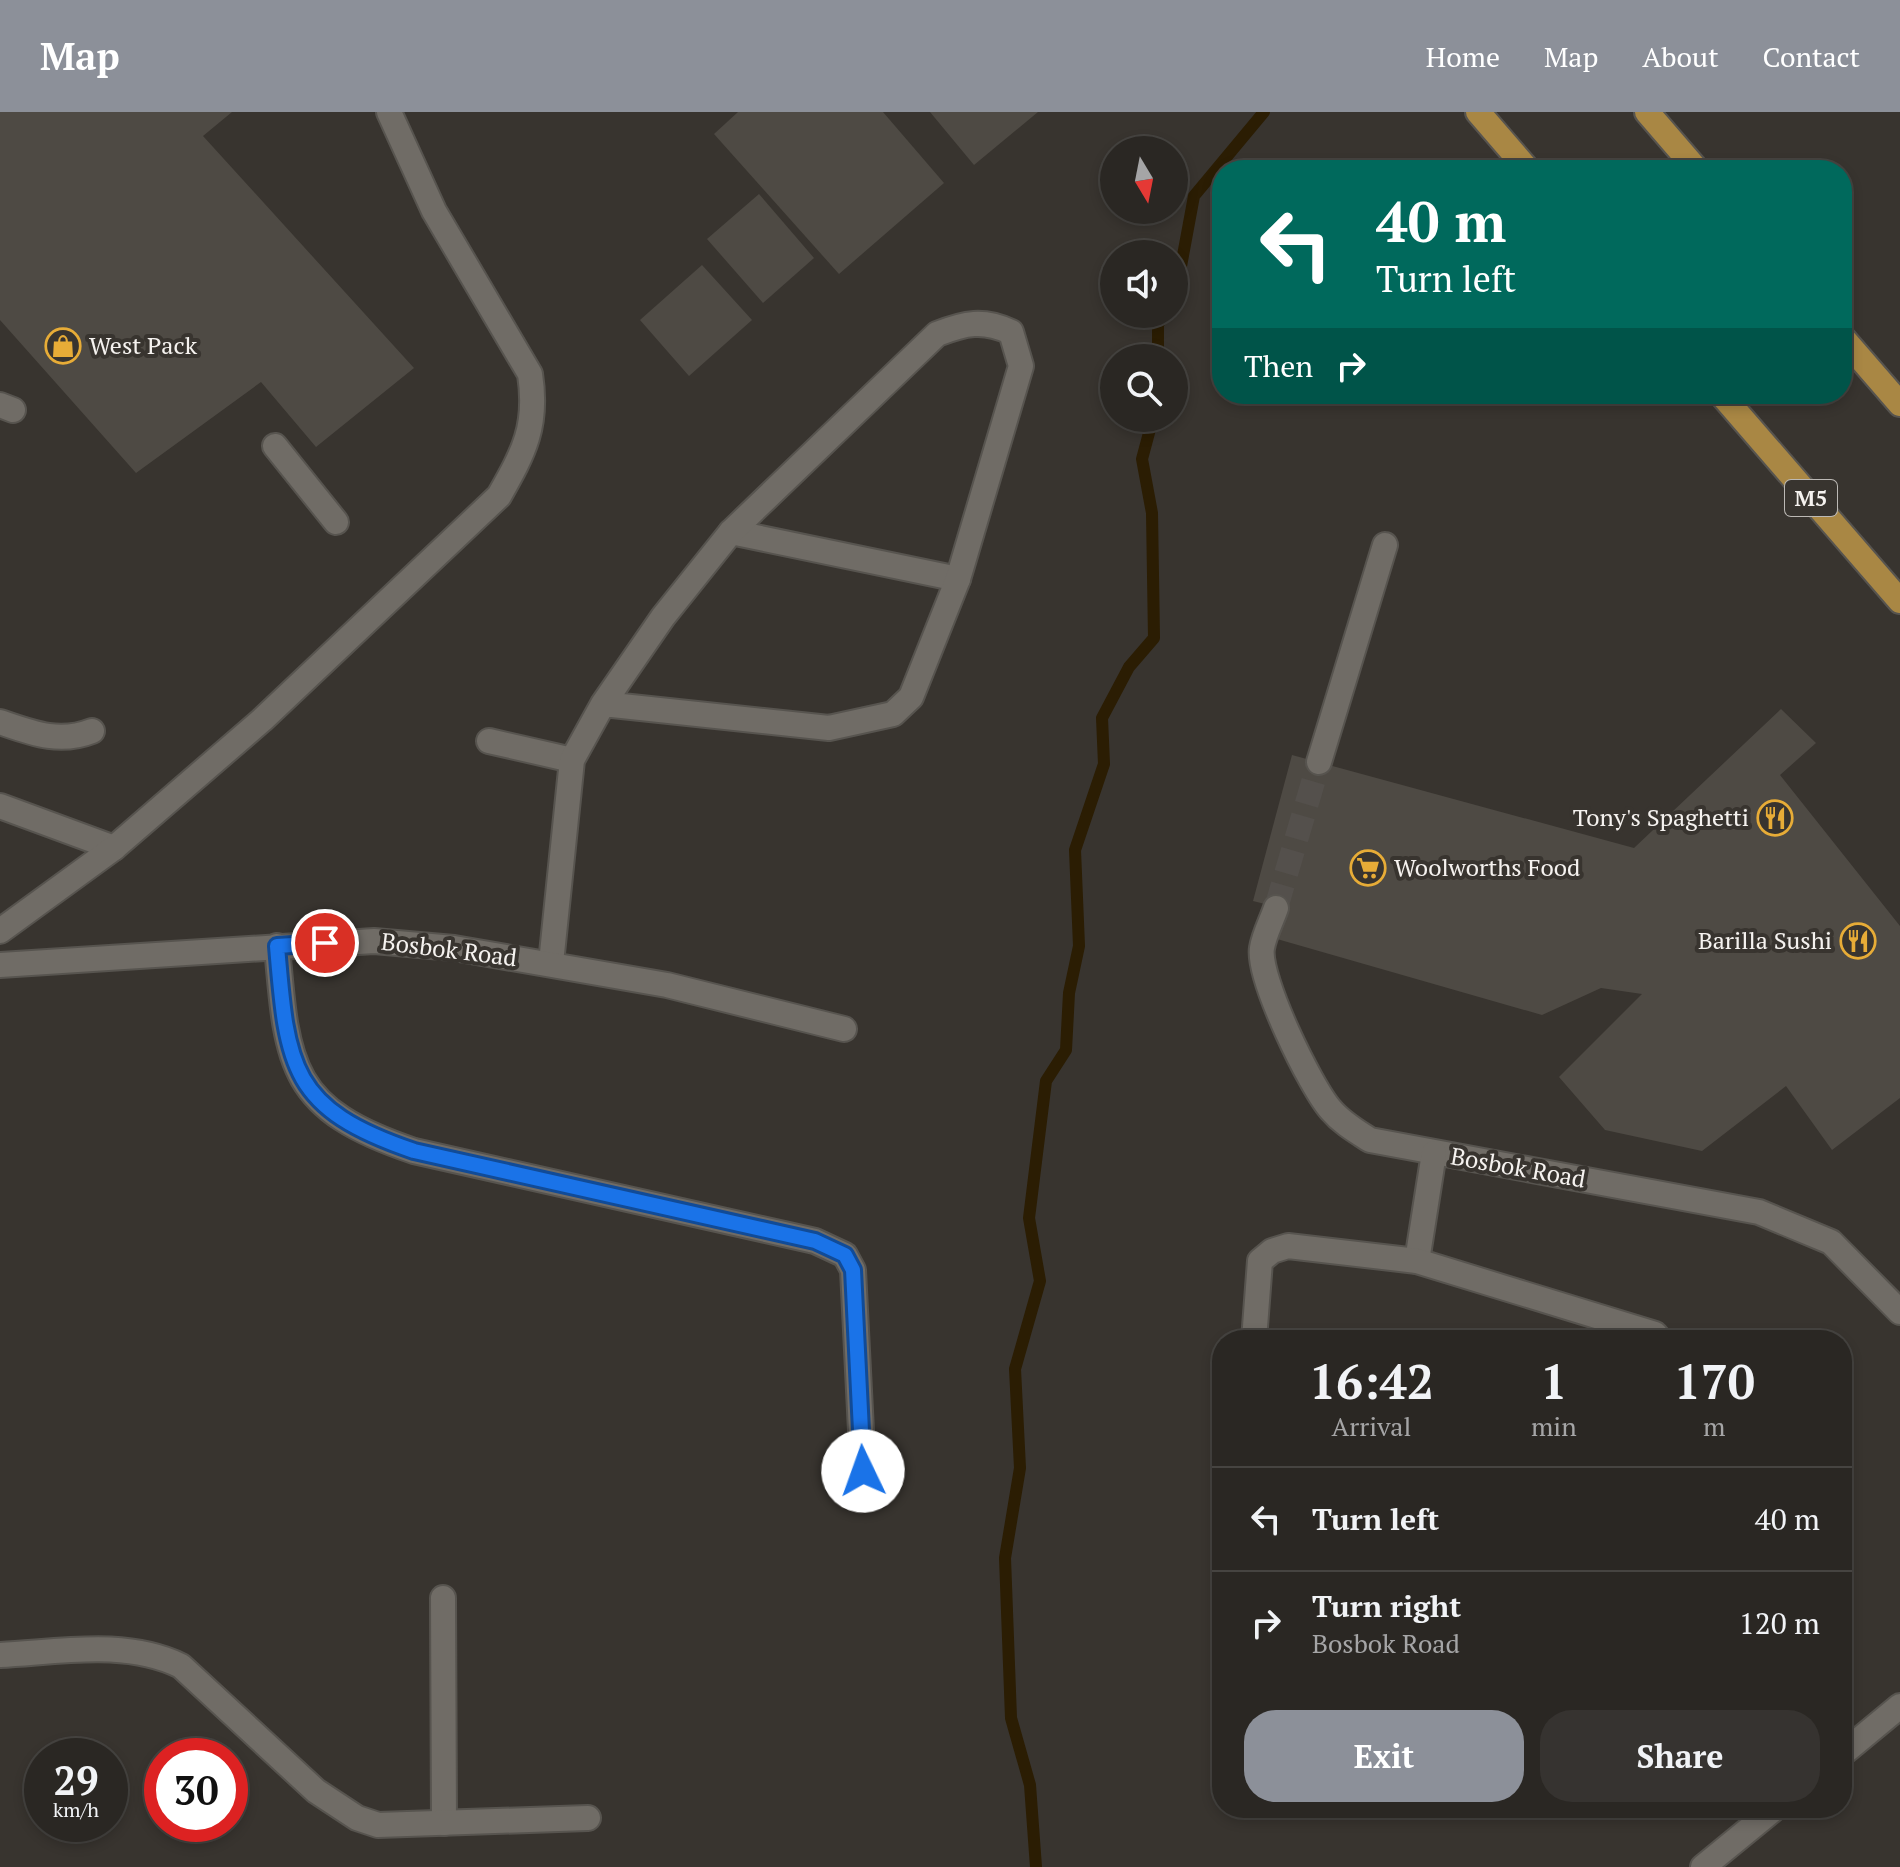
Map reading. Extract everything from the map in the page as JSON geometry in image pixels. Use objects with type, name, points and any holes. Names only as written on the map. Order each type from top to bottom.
[{"type":"main road","points":[[1478,112],[1519,160]]},
{"type":"main road","points":[[1647,112],[1688,160]]},
{"type":"main road","points":[[1852,349],[1900,404]]},
{"type":"main road","name":"M5","points":[[1730,404],[1900,601]]},
{"type":"street","points":[[0,931],[114,848],[262,720],[499,496],[520,459],[532,427],[534,399],[530,374],[434,211],[389,112]]},
{"type":"street","points":[[551,963],[572,760],[603,704],[663,617],[731,532],[937,334],[965,323],[993,324],[1011,332],[1021,366],[958,579],[911,697],[893,714],[829,728],[603,704]]},
{"type":"street","points":[[275,446],[336,522]]},
{"type":"street","points":[[731,532],[958,579]]},
{"type":"street","points":[[1319,762],[1385,545]]},
{"type":"street","points":[[0,722],[44,737],[78,737],[92,731]]},
{"type":"street","points":[[489,741],[572,760]]},
{"type":"street","points":[[0,806],[114,848]]},
{"type":"street","name":"Bosbok Road","points":[[1276,908],[1262,947],[1265,973],[1307,1075],[1330,1110],[1370,1140],[1759,1212],[1831,1242],[1900,1312]]},
{"type":"street","name":"Bosbok Road","points":[[0,965],[374,941],[551,963],[667,985],[844,1029]]},
{"type":"street","points":[[277,946],[283,1026],[291,1056],[300,1075],[344,1122],[373,1137],[414,1151],[815,1241],[845,1255],[853,1270],[863,1471]]},
{"type":"street","points":[[1417,1261],[1434,1153]]},
{"type":"street","points":[[1255,1330],[1260,1261],[1272,1251],[1288,1246],[1417,1261],[1642,1330]]},
{"type":"street","points":[[443,1598],[444,1823]]},
{"type":"street","points":[[0,1655],[109,1649],[161,1656],[181,1666],[337,1808],[378,1825],[588,1818]]},
{"type":"street","points":[[1852,1746],[1900,1706]]},
{"type":"street","points":[[1703,1867],[1763,1818]]},
{"type":"building","points":[[0,112],[232,112],[203,136],[414,368],[316,447],[261,382],[136,473],[0,320]]},
{"type":"building","points":[[738,112],[883,112],[944,183],[839,274],[714,134]]},
{"type":"building","points":[[930,112],[1038,112],[974,165]]},
{"type":"building","points":[[759,194],[814,258],[763,303],[707,239]]},
{"type":"building","points":[[702,265],[752,320],[689,376],[640,320]]},
{"type":"building","points":[[1781,709],[1816,743],[1780,775],[1900,926],[1900,1098],[1832,1150],[1786,1086],[1702,1151],[1605,1130],[1559,1077],[1642,994],[1601,988],[1542,1015],[1277,939],[1285,909],[1253,901],[1292,755],[1634,848]]},
{"type":"waterway","points":[[1224,160],[1264,112]]},
{"type":"waterway","points":[[1186,240],[1194,196],[1212,174]]},
{"type":"waterway","points":[[1158,328],[1158,344]]},
{"type":"waterway","points":[[1036,1867],[1030,1785],[1011,1718],[1005,1558],[1020,1468],[1015,1369],[1040,1281],[1029,1218],[1046,1081],[1066,1050],[1069,993],[1079,946],[1075,850],[1104,764],[1102,718],[1129,667],[1154,638],[1152,513],[1142,459],[1149,432]]},
{"type":"tunnel","points":[[1276,908],[1319,762]]},
{"type":"place","name":"West Pack","points":[[63,346]]},
{"type":"place","name":"Tony's Spaghetti","points":[[1775,818]]},
{"type":"place","name":"Woolworths Food","points":[[1368,868]]},
{"type":"place","name":"Barilla Sushi","points":[[1858,941]]},
{"type":"route","points":[[325,943],[277,946],[283,1026],[300,1075],[317,1097],[344,1122],[373,1137],[414,1151],[815,1241],[834,1247],[845,1255],[853,1270],[863,1471]]}]
